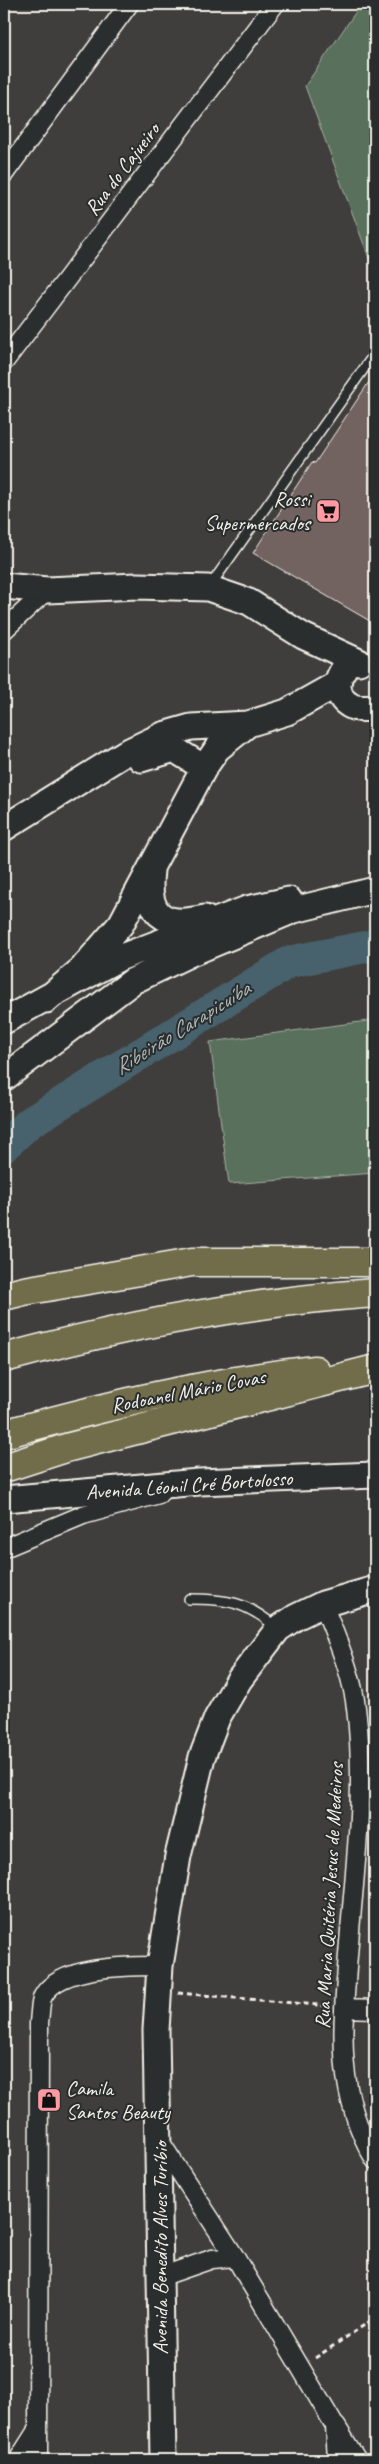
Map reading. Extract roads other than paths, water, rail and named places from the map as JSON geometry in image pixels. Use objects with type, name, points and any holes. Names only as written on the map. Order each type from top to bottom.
[{"type":"highway","points":[[4,1296],[192,1262],[375,1262]]},
{"type":"highway","points":[[4,1358],[84,1336],[175,1318],[375,1293]]},
{"type":"highway","name":"Rodoanel Mário Covas","points":[[4,1434],[100,1407],[165,1392],[245,1378],[375,1364]]},
{"type":"highway","points":[[4,1468],[66,1448],[375,1369]]},
{"type":"main road","points":[[4,586],[47,590],[137,586],[208,588],[249,602],[304,636],[371,665]]},
{"type":"main road","points":[[304,636],[338,682],[339,694],[344,702],[367,706]]},
{"type":"main road","points":[[287,712],[338,682],[346,668],[371,665]]},
{"type":"main road","points":[[4,828],[125,753],[174,730],[191,727],[248,724],[287,712],[367,706]]},
{"type":"main road","points":[[46,1000],[102,949],[121,924],[204,768],[217,749],[248,724]]},
{"type":"main road","points":[[90,775],[174,749],[204,768]]},
{"type":"main road","points":[[150,872],[150,898],[154,909],[163,917],[176,921],[190,922],[337,889],[375,884]]},
{"type":"main road","points":[[4,1060],[31,1035],[89,998],[105,980],[119,958],[150,872]]},
{"type":"main road","points":[[4,1078],[133,981],[189,954],[294,910],[375,890]]},
{"type":"main road","points":[[4,1021],[46,1000],[119,958],[247,910]]},
{"type":"main road","name":"Avenida Léonil Cré Bortolosso","points":[[4,1499],[199,1482],[375,1475]]},
{"type":"main road","name":"Avenida Benedito Alves Turíbio","points":[[163,2460],[156,2030],[158,1992],[160,1966],[178,1856],[202,1757],[217,1718],[240,1680],[278,1629],[296,1617],[323,1604],[375,1589]]},
{"type":"street","points":[[4,174],[129,4]]},
{"type":"street","name":"Rua do Cajueiro","points":[[4,362],[275,4]]},
{"type":"street","points":[[4,630],[47,590]]},
{"type":"street","points":[[4,1548],[83,1515],[199,1482]]},
{"type":"street","name":"Rua Maria Quitéria Jesus de Medeiros","points":[[323,1604],[348,1668],[356,1708],[359,1810],[344,2008],[343,2050],[349,2100],[365,2143],[375,2160]]},
{"type":"street","points":[[38,2460],[39,2029],[43,1996],[57,1982],[74,1975],[104,1968],[160,1966]]},
{"type":"street","points":[[344,2008],[375,2009]]},
{"type":"street","points":[[159,2140],[235,2257],[335,2426],[358,2460]]},
{"type":"street","points":[[160,2277],[202,2261],[235,2257]]},
{"type":"street","points":[[335,2426],[337,2460]]},
{"type":"street","points":[[18,2460],[38,2429]]},
{"type":"lane","points":[[208,588],[375,353]]},
{"type":"lane","points":[[189,1599],[216,1599],[236,1603],[257,1611],[278,1629]]},
{"type":"waterway","name":"Ribeirão Carapicuíba","points":[[4,1146],[29,1123],[289,962],[375,945]]},
{"type":"place","name":"Rossi Supermercados","points":[[328,511]]},
{"type":"place","name":"Camila Santos Beauty","points":[[49,2100]]}]
